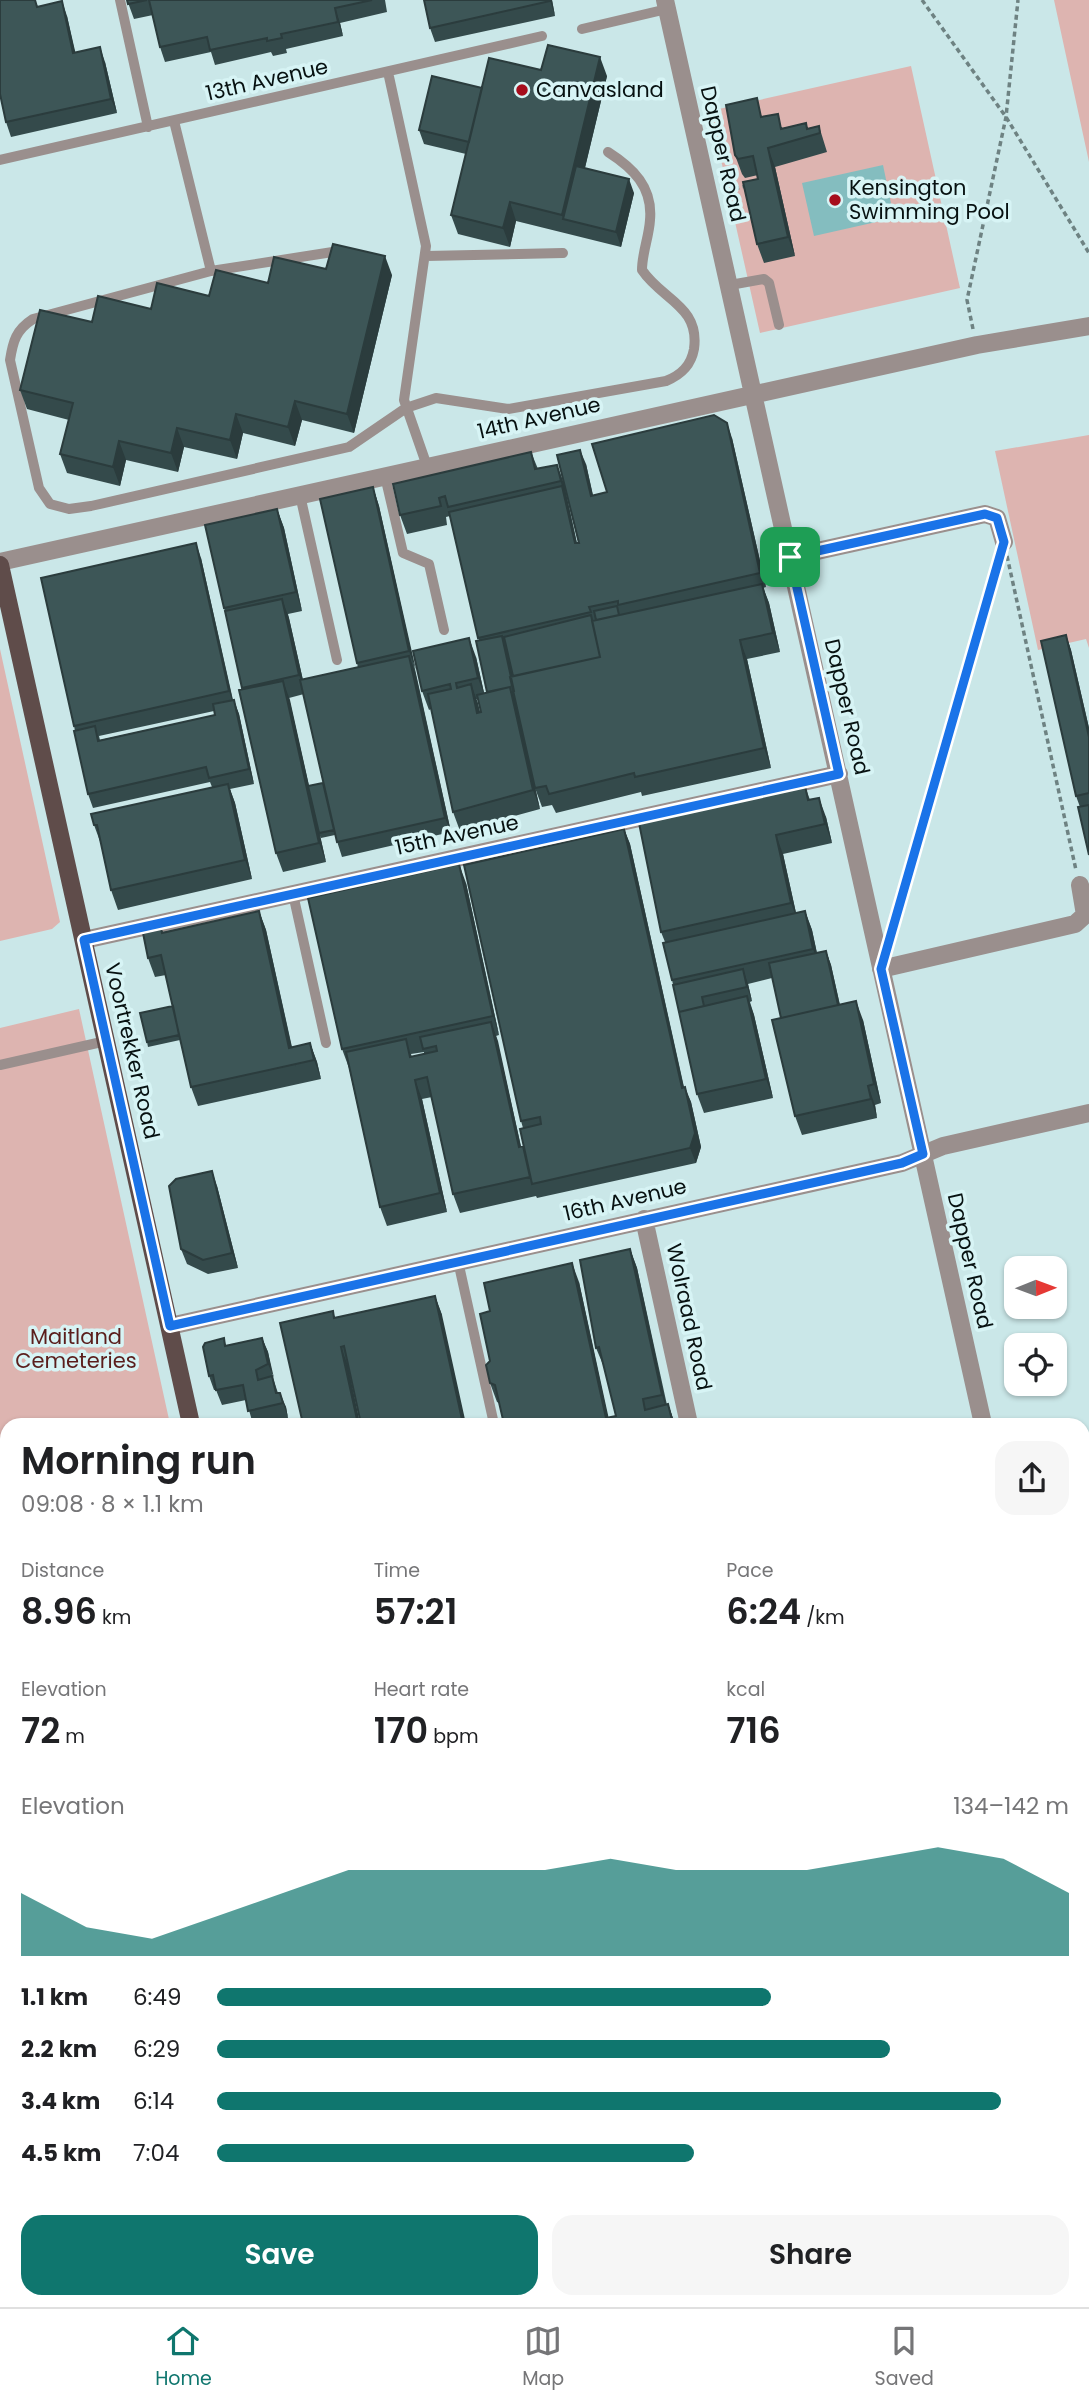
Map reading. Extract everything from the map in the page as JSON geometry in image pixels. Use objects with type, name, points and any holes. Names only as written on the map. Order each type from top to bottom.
[{"type":"main road","name":"Voortrekker Road","points":[[0,563],[190,1418]]},
{"type":"street","name":"Dapper Road","points":[[666,4],[983,1418]]},
{"type":"street","name":"14th Avenue","points":[[0,563],[977,345],[1089,326]]},
{"type":"street","points":[[790,557],[985,514],[997,518],[1004,542]]},
{"type":"street","name":"15th Avenue","points":[[84,940],[839,774]]},
{"type":"street","points":[[881,969],[1075,924],[1085,915],[1080,886]]},
{"type":"street","name":"16th Avenue","points":[[170,1326],[902,1163],[943,1146],[1089,1113]]},
{"type":"street","name":"Wolraad Road","points":[[644,1219],[688,1418]]},
{"type":"lane","points":[[120,0],[148,127]]},
{"type":"lane","points":[[582,29],[666,4]]},
{"type":"lane","name":"13th Avenue","points":[[0,160],[542,36]]},
{"type":"lane","points":[[388,72],[426,256],[405,381],[406,408],[427,466]]},
{"type":"lane","points":[[174,121],[211,271]]},
{"type":"lane","points":[[339,251],[211,271],[33,319],[20,327],[13,341],[10,360],[39,488],[51,504],[69,509],[91,506],[349,447],[406,408],[436,398],[450,398],[495,408],[527,407],[666,381],[680,375],[692,357],[693,325],[681,304],[642,270],[650,220],[643,185],[632,168],[608,152]]},
{"type":"lane","points":[[426,256],[563,253]]},
{"type":"lane","points":[[730,285],[764,279],[769,283],[779,325]]},
{"type":"lane","points":[[386,476],[403,553],[429,564],[444,630]]},
{"type":"lane","points":[[300,495],[337,660]]},
{"type":"lane","points":[[293,894],[326,1043]]},
{"type":"lane","points":[[0,1065],[106,1041]]},
{"type":"lane","points":[[458,1261],[493,1418]]},
{"type":"path","points":[[922,0],[1006,117],[1089,253]]},
{"type":"path","points":[[977,345],[967,300],[1006,117],[1018,0]]},
{"type":"path","points":[[709,195],[748,186]]},
{"type":"path","points":[[1004,542],[1080,886]]},
{"type":"path","points":[[881,969],[1004,542]]},
{"type":"green space","points":[[1054,0],[1089,0],[1089,162]]},
{"type":"green space","name":"Kensington Swimming Pool","points":[[911,66],[960,288],[760,333],[710,111]]},
{"type":"green space","points":[[1089,435],[1089,648],[1086,639],[1038,650],[995,451]]},
{"type":"green space","points":[[0,649],[60,922],[52,929],[0,941]]},
{"type":"green space","name":"Maitland Cemeteries","points":[[79,1009],[169,1418],[0,1418],[0,1028]]},
{"type":"water","points":[[883,165],[894,218],[814,236],[802,183]]},
{"type":"building","points":[[0,0],[35,0],[37,7],[62,1],[73,53],[100,47],[111,99],[6,122],[0,94]]},
{"type":"building","points":[[127,0],[147,0],[128,4]]},
{"type":"building","points":[[149,0],[372,0],[335,8],[338,22],[281,34],[282,38],[267,41],[267,38],[210,50],[207,37],[160,47]]},
{"type":"building","points":[[424,0],[550,0],[550,1],[430,28]]},
{"type":"building","points":[[548,45],[600,57],[562,215],[510,202],[503,228],[451,215],[489,58],[541,70]]},
{"type":"building","points":[[432,76],[482,88],[469,142],[419,130]]},
{"type":"building","points":[[757,98],[761,117],[778,114],[781,129],[806,123],[807,129],[819,126],[820,133],[768,148],[788,237],[757,244],[743,182],[758,179],[753,156],[738,159],[735,155],[726,105]]},
{"type":"building","points":[[576,166],[629,179],[616,232],[563,219]]},
{"type":"building","points":[[333,244],[385,256],[347,414],[295,401],[288,427],[236,414],[230,440],[177,428],[171,453],[119,441],[113,467],[60,454],[73,403],[20,390],[40,310],[92,322],[98,296],[151,309],[157,283],[209,296],[216,270],[268,283],[274,257],[326,269]]},
{"type":"building","points":[[714,415],[727,423],[760,573],[618,605],[618,601],[589,607],[591,612],[478,638],[449,512],[562,486],[575,543],[579,543],[557,455],[580,450],[591,496],[607,492],[592,444]]},
{"type":"building","points":[[531,452],[535,469],[557,465],[561,481],[448,507],[445,496],[439,498],[441,506],[400,515],[393,484]]},
{"type":"building","points":[[373,487],[409,651],[357,663],[320,499]]},
{"type":"building","points":[[277,509],[296,592],[224,608],[205,525]]},
{"type":"building","points":[[196,543],[229,691],[74,726],[41,578]]},
{"type":"building","points":[[762,584],[773,633],[740,640],[764,748],[635,777],[634,773],[549,794],[546,786],[535,788],[510,677],[600,657],[592,621]]},
{"type":"building","points":[[282,599],[299,675],[242,688],[225,611]]},
{"type":"building","points":[[617,606],[619,615],[596,620],[594,611]]},
{"type":"building","points":[[591,615],[600,657],[513,676],[504,637]]},
{"type":"building","points":[[1066,635],[1089,737],[1089,793],[1076,796],[1041,641]]},
{"type":"building","points":[[502,636],[514,691],[511,692],[510,687],[487,692],[476,641]]},
{"type":"building","points":[[469,638],[478,678],[456,683],[457,688],[471,684],[477,713],[481,712],[477,695],[510,687],[533,790],[453,812],[428,694],[451,689],[450,684],[422,691],[413,651]]},
{"type":"building","points":[[409,656],[445,818],[337,842],[300,680]]},
{"type":"building","points":[[283,681],[319,843],[276,853],[239,690]]},
{"type":"building","points":[[234,700],[249,769],[209,778],[206,767],[88,794],[74,731],[95,726],[98,741],[215,715],[213,704]]},
{"type":"building","points":[[323,783],[334,830],[319,833],[308,786]]},
{"type":"building","points":[[228,784],[245,860],[111,890],[97,825],[94,825],[91,814]]},
{"type":"building","points":[[805,786],[808,800],[819,798],[825,824],[776,835],[791,903],[661,932],[639,823]]},
{"type":"building","points":[[1089,805],[1089,855],[1078,807]]},
{"type":"building","points":[[624,829],[682,1088],[685,1087],[695,1133],[690,1148],[532,1184],[520,1129],[541,1124],[540,1117],[521,1121],[464,865]]},
{"type":"building","points":[[459,864],[493,1016],[342,1049],[308,898]]},
{"type":"building","points":[[259,911],[289,1048],[310,1043],[314,1060],[191,1087],[161,955],[148,958],[143,933],[161,929],[162,933]]},
{"type":"building","points":[[805,911],[813,949],[672,980],[663,943]]},
{"type":"building","points":[[826,951],[838,1005],[781,1018],[769,963]]},
{"type":"building","points":[[743,969],[747,987],[702,997],[704,1006],[679,1012],[673,985]]},
{"type":"building","points":[[747,996],[766,1079],[697,1094],[679,1012]]},
{"type":"building","points":[[856,1001],[874,1084],[868,1086],[871,1099],[795,1116],[772,1020]]},
{"type":"building","points":[[173,1006],[179,1035],[147,1042],[140,1013]]},
{"type":"building","points":[[491,1022],[519,1147],[523,1146],[530,1177],[453,1194],[427,1077],[415,1080],[440,1193],[380,1207],[346,1052],[406,1039],[410,1057],[437,1051],[436,1046],[423,1049],[420,1037]]},
{"type":"building","points":[[212,1171],[232,1253],[203,1260],[181,1249],[169,1186],[176,1179]]},
{"type":"building","points":[[630,1249],[662,1395],[643,1399],[645,1410],[668,1404],[672,1418],[606,1418],[616,1416],[599,1347],[596,1348],[580,1260]]},
{"type":"building","points":[[572,1263],[606,1418],[503,1418],[495,1385],[490,1383],[486,1365],[490,1361],[480,1314],[490,1311],[484,1283]]},
{"type":"building","points":[[435,1296],[462,1418],[360,1418],[344,1346],[341,1347],[357,1418],[302,1418],[280,1323],[333,1311],[334,1318]]},
{"type":"building","points":[[224,1338],[225,1346],[262,1338],[268,1364],[256,1370],[258,1380],[272,1376],[276,1393],[280,1393],[283,1403],[248,1411],[243,1385],[216,1390],[213,1375],[209,1376],[203,1347],[205,1343]]},
{"type":"place","name":"Canvasland","points":[[522,90]]},
{"type":"place","name":"Kensington Swimming Pool","points":[[835,200]]},
{"type":"route","points":[[985,514],[992,514],[1001,524],[1004,542],[881,969],[923,1154],[902,1163],[170,1326],[84,940],[839,774],[790,557],[985,514]]}]
